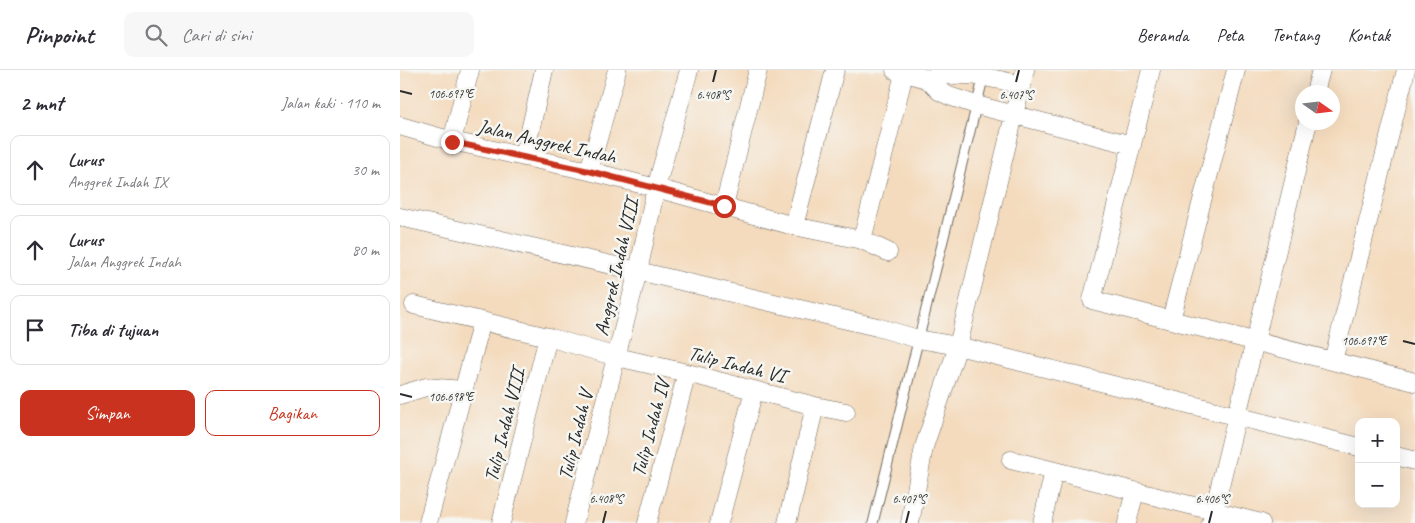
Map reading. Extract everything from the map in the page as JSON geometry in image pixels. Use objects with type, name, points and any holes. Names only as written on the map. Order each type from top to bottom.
[{"type":"street","points":[[452,142],[470,70]]},
{"type":"street","points":[[524,157],[544,70]]},
{"type":"street","points":[[589,171],[617,70]]},
{"type":"street","name":"Anggrek Indah VIII","points":[[617,357],[656,188],[689,70]]},
{"type":"street","points":[[724,206],[758,70]]},
{"type":"street","points":[[794,226],[835,70]]},
{"type":"street","points":[[1151,70],[1092,300],[1333,361],[1414,378]]},
{"type":"street","points":[[1172,320],[1236,70]]},
{"type":"street","points":[[1318,85],[1321,70]]},
{"type":"street","points":[[1333,361],[1406,70]]},
{"type":"street","points":[[862,240],[901,71],[927,79],[944,94],[976,105],[1132,145]]},
{"type":"street","points":[[910,523],[924,447],[958,346],[1023,77],[952,72],[939,74],[927,79]]},
{"type":"street","name":"Jalan Anggrek Indah","points":[[400,126],[452,142],[589,171],[794,226],[862,240],[888,252]]},
{"type":"street","points":[[1212,517],[1306,130]]},
{"type":"street","points":[[400,217],[877,327],[918,339],[958,346],[1355,446]]},
{"type":"street","name":"Tulip Indah VI","points":[[414,305],[548,337],[617,357],[687,372],[815,406],[846,412]]},
{"type":"street","points":[[428,523],[482,321]]},
{"type":"street","name":"Tulip Indah VIII","points":[[500,523],[548,337]]},
{"type":"street","name":"Tulip Indah V","points":[[574,523],[617,357]]},
{"type":"street","name":"Tulip Indah IV","points":[[647,523],[687,372]]},
{"type":"street","points":[[400,395],[426,386],[463,390]]},
{"type":"street","points":[[719,523],[754,390]]},
{"type":"street","points":[[787,523],[815,406]]},
{"type":"street","points":[[1400,457],[1415,461]]},
{"type":"street","points":[[1011,460],[1135,492],[1212,517],[1261,523]]},
{"type":"street","points":[[1042,523],[1054,471]]},
{"type":"street","points":[[1127,523],[1135,492]]},
{"type":"lane","points":[[873,523],[984,73]]},
{"type":"route","points":[[452,142],[589,171],[724,206]]}]
